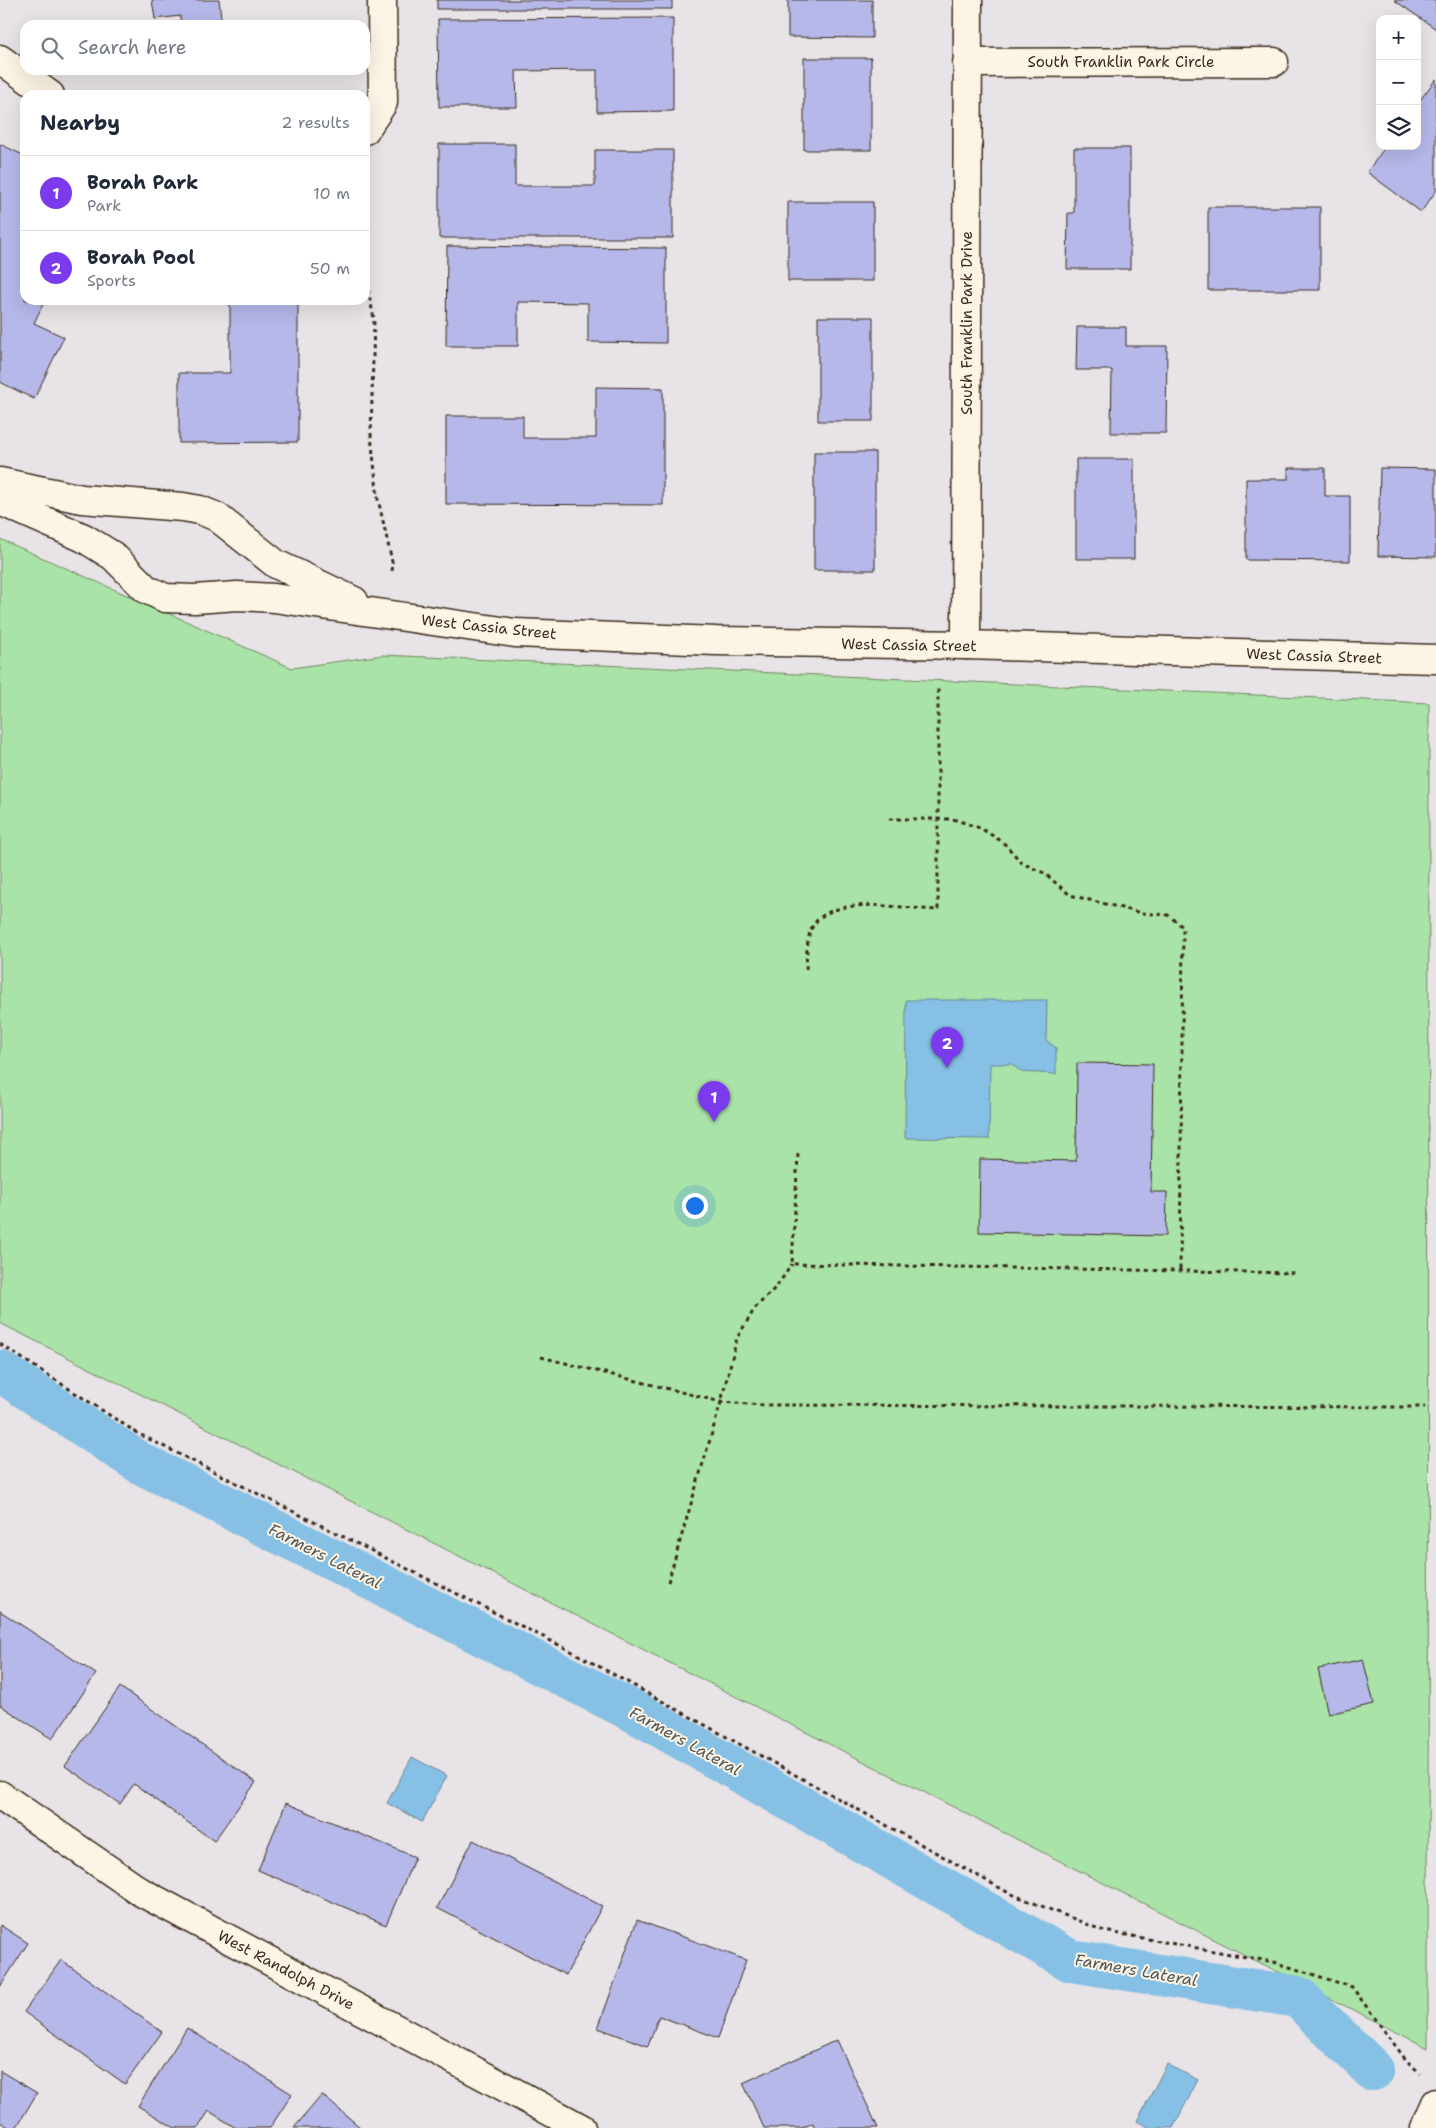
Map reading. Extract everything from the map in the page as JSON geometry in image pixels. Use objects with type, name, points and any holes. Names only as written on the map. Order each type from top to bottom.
[{"type":"street","points":[[370,122],[383,103],[382,0]]},
{"type":"street","name":"South Franklin Park Drive","points":[[966,645],[968,0]]},
{"type":"street","points":[[0,59],[20,73]]},
{"type":"street","name":"South Franklin Park Circle","points":[[967,63],[1274,62]]},
{"type":"street","points":[[22,75],[43,90]]},
{"type":"street","points":[[0,482],[82,500],[183,507],[200,510],[217,517],[276,564],[383,615]]},
{"type":"street","name":"West Cassia Street","points":[[0,501],[84,538],[113,556],[146,589],[165,598],[195,599],[236,596],[274,598],[515,633],[716,641],[966,645],[1436,659]]},
{"type":"street","name":"West Randolph Drive","points":[[0,1796],[141,1892],[581,2128]]},
{"type":"street","points":[[1425,2128],[1436,2103]]},
{"type":"path","points":[[370,298],[374,318],[372,436],[378,499],[392,566],[391,574]]},
{"type":"path","points":[[806,969],[808,945],[814,924],[830,910],[861,905],[938,910],[938,686]]},
{"type":"path","points":[[889,819],[953,819],[980,828],[1003,842],[1022,863],[1044,873],[1070,895],[1141,912],[1168,915],[1183,927],[1180,1271]]},
{"type":"path","points":[[668,1582],[721,1402],[737,1338],[755,1308],[777,1286],[792,1264],[798,1154]]},
{"type":"path","points":[[792,1264],[1297,1273]]},
{"type":"path","points":[[0,1344],[137,1433],[573,1652],[1009,1892],[1104,1931],[1274,1962],[1352,1987],[1406,2060],[1422,2076]]},
{"type":"path","points":[[541,1357],[721,1402],[763,1405],[1425,1407]]},
{"type":"green space","points":[[0,539],[292,668],[383,655],[1429,703],[1428,2048],[0,1323]]},
{"type":"water","points":[[906,1000],[1047,1000],[1046,1040],[1056,1048],[1056,1074],[1021,1072],[1012,1064],[990,1064],[989,1139],[905,1138]]},
{"type":"water","points":[[412,1757],[447,1776],[422,1822],[387,1803]]},
{"type":"water","points":[[1167,2064],[1198,2080],[1173,2128],[1150,2128],[1137,2121]]},
{"type":"building","points":[[152,0],[219,0],[221,20],[180,20],[180,16],[155,19]]},
{"type":"building","points":[[437,0],[672,0],[672,9],[437,9]]},
{"type":"building","points":[[788,0],[872,0],[872,38],[788,37]]},
{"type":"building","points":[[1394,0],[1436,0],[1436,29],[1421,19],[1421,15],[1416,15]]},
{"type":"building","points":[[673,18],[673,111],[597,112],[597,70],[516,71],[517,107],[439,107],[438,19]]},
{"type":"building","points":[[804,58],[871,58],[871,150],[804,150]]},
{"type":"building","points":[[1436,79],[1436,191],[1421,212],[1367,172],[1383,150],[1421,150],[1421,99]]},
{"type":"building","points":[[0,144],[20,154],[20,305],[43,305],[34,323],[64,337],[34,399],[0,382]]},
{"type":"building","points":[[439,144],[515,144],[515,186],[595,186],[595,150],[673,150],[673,238],[439,238]]},
{"type":"building","points":[[1074,148],[1130,148],[1130,269],[1067,269],[1068,213],[1074,213]]},
{"type":"building","points":[[788,202],[873,202],[873,281],[788,281]]},
{"type":"building","points":[[1208,207],[1320,207],[1320,290],[1208,290]]},
{"type":"building","points":[[447,246],[666,248],[666,343],[588,342],[588,303],[518,302],[518,346],[446,346]]},
{"type":"building","points":[[230,305],[298,305],[298,442],[179,443],[179,373],[230,373]]},
{"type":"building","points":[[818,317],[873,317],[873,421],[818,421]]},
{"type":"building","points":[[1077,327],[1126,327],[1126,346],[1167,346],[1166,433],[1111,433],[1112,370],[1076,370]]},
{"type":"building","points":[[596,387],[663,388],[663,505],[446,504],[446,416],[523,416],[523,438],[596,438]]},
{"type":"building","points":[[814,452],[875,452],[875,570],[814,570]]},
{"type":"building","points":[[1076,459],[1134,459],[1134,559],[1076,559]]},
{"type":"building","points":[[1288,468],[1325,468],[1325,496],[1350,496],[1350,561],[1246,560],[1246,479],[1288,479]]},
{"type":"building","points":[[1380,468],[1436,469],[1436,557],[1378,556]]},
{"type":"building","points":[[1077,1063],[1153,1064],[1151,1192],[1167,1192],[1166,1236],[979,1232],[980,1159],[1076,1161]]},
{"type":"building","points":[[0,1611],[96,1674],[52,1739],[0,1705]]},
{"type":"building","points":[[1363,1659],[1374,1704],[1328,1714],[1318,1669]]},
{"type":"building","points":[[120,1687],[256,1782],[214,1841],[134,1784],[120,1804],[65,1766]]},
{"type":"building","points":[[286,1803],[415,1857],[386,1925],[258,1870]]},
{"type":"building","points":[[473,1840],[602,1906],[566,1975],[437,1908]]},
{"type":"building","points":[[637,1920],[746,1960],[718,2038],[659,2016],[648,2046],[598,2028]]},
{"type":"building","points":[[0,1925],[28,1943],[0,1987]]},
{"type":"building","points":[[61,1960],[162,2032],[125,2084],[24,2012]]},
{"type":"building","points":[[187,2028],[292,2094],[270,2128],[236,2128],[209,2111],[198,2128],[175,2128],[138,2106]]},
{"type":"building","points":[[837,2040],[878,2128],[815,2128],[813,2123],[802,2128],[764,2128],[743,2083]]},
{"type":"building","points":[[0,2071],[37,2093],[16,2128],[10,2128],[0,2122]]},
{"type":"building","points":[[322,2095],[361,2128],[294,2128]]},
{"type":"waterway","name":"Farmers Lateral","points":[[0,1371],[140,1463],[635,1712],[1071,1961],[1298,1997],[1373,2070]]},
{"type":"place","name":"Borah Pool","points":[[947,1068]]},
{"type":"place","name":"Borah Park","points":[[714,1122]]}]
